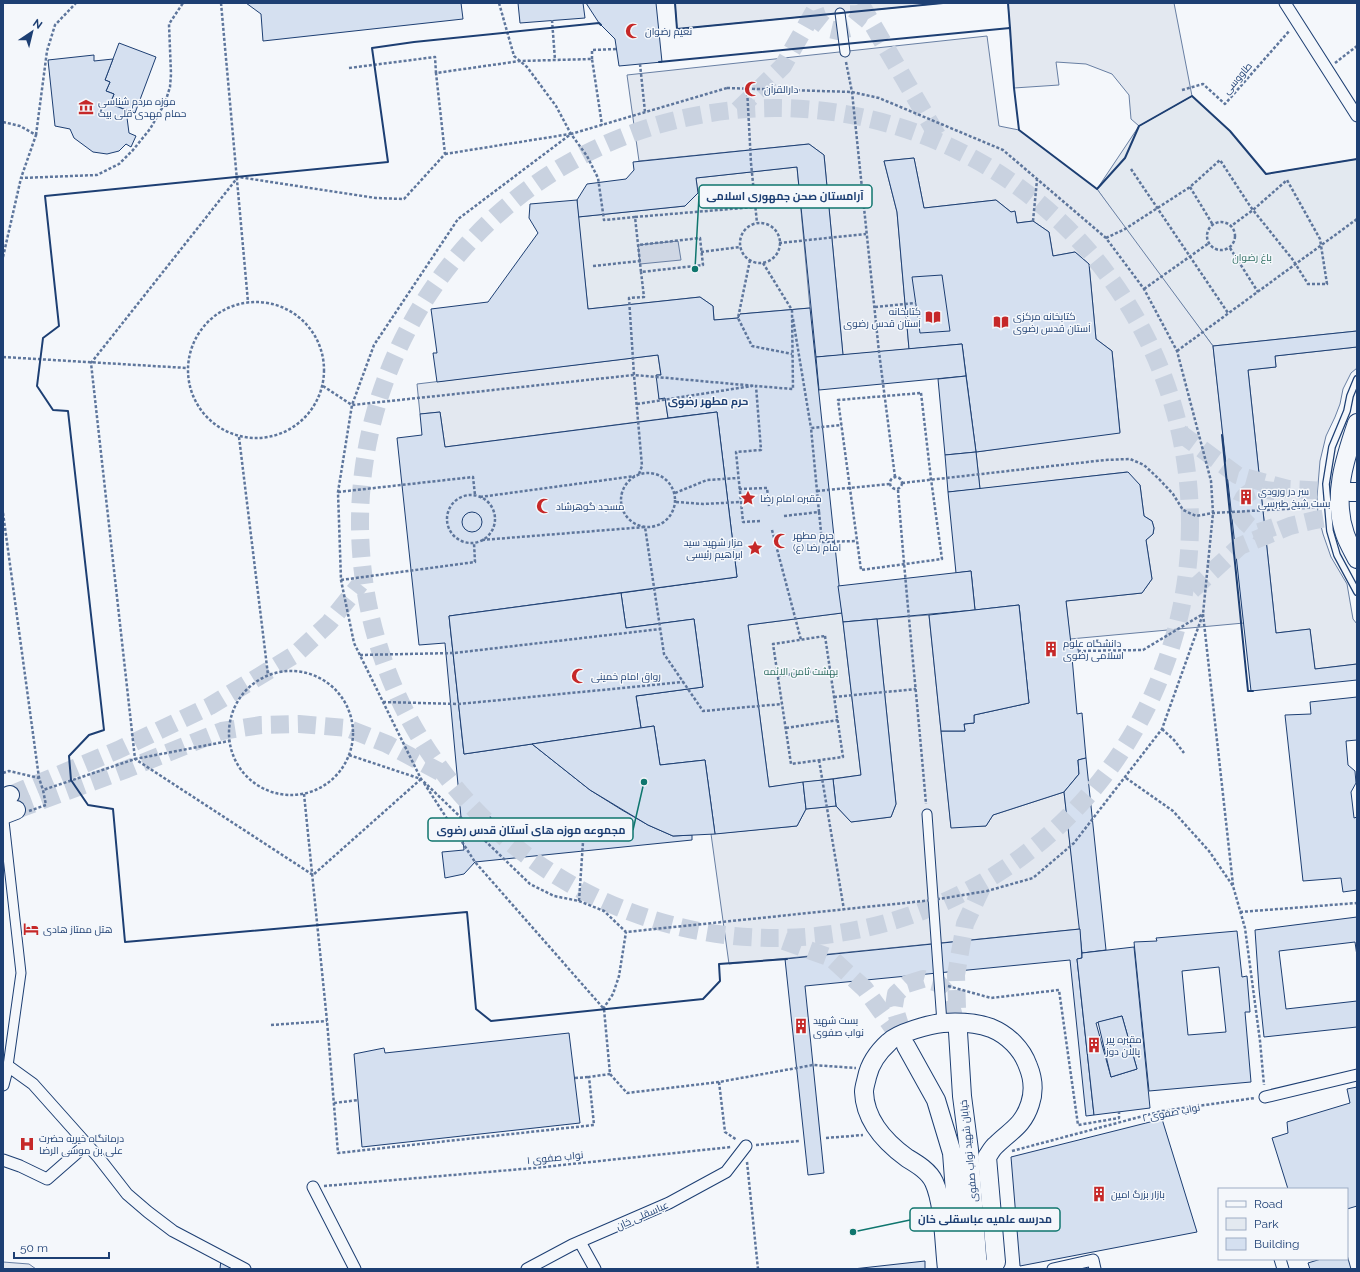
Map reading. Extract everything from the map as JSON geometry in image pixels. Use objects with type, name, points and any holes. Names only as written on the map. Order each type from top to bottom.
[{"type":"main road","points":[[1357,423],[1347,451],[1340,483],[1339,506],[1345,534],[1357,559]]},
{"type":"main road","points":[[947,1269],[940,1202],[933,1182],[922,1168],[890,1143],[876,1127],[867,1112],[864,1091],[869,1068],[875,1057],[890,1041],[909,1031],[942,1023],[973,1024],[992,1029],[1010,1040],[1024,1055],[1030,1071],[1033,1086],[1030,1104],[1021,1124],[995,1146],[987,1157],[996,1262],[991,1269]]},
{"type":"main road","name":"خیابان شهید نواب صفوی","points":[[958,1032],[962,1096],[969,1150],[978,1269]]},
{"type":"main road","name":"خیابان شهید نواب صفوی","points":[[906,1046],[936,1100],[952,1154],[961,1269]]},
{"type":"street","points":[[1290,5],[1296,22],[1354,106],[1357,116]]},
{"type":"street","points":[[840,13],[845,52]]},
{"type":"street","points":[[3,1085],[8,1066],[21,973],[10,809]]},
{"type":"street","points":[[927,814],[942,1023]]},
{"type":"street","points":[[8,1066],[33,1084],[87,1144],[127,1194],[148,1212],[173,1231],[245,1269]]},
{"type":"street","points":[[1265,1097],[1357,1075]]},
{"type":"street","points":[[3,1160],[20,1166],[47,1179],[87,1144]]},
{"type":"street","name":"عباسقلی خان","points":[[527,1269],[580,1242],[669,1203],[726,1172],[746,1146]]},
{"type":"street","points":[[313,1187],[355,1269]]},
{"type":"street","points":[[580,1242],[596,1269]]},
{"type":"street","points":[[1053,1269],[1094,1265]]},
{"type":"lane","points":[[1357,379],[1350,396],[1347,411],[1332,448],[1326,484],[1330,532],[1337,555],[1357,592]]},
{"type":"path","points":[[3,258],[21,178],[36,135],[47,51],[55,25],[76,3]]},
{"type":"path","points":[[21,178],[97,175],[119,164],[133,150],[150,129],[165,102],[170,87],[172,74],[169,24],[183,3]]},
{"type":"path","points":[[221,3],[248,302]]},
{"type":"path","points":[[499,3],[514,56],[527,67],[556,106],[571,134],[587,156],[598,178],[604,220],[635,216],[755,207]]},
{"type":"path","points":[[552,20],[555,60]]},
{"type":"path","name":"طاووسی","points":[[1182,90],[1203,84],[1225,104],[1296,22]]},
{"type":"path","points":[[1327,69],[1357,46]]},
{"type":"path","points":[[602,125],[592,50],[617,49]]},
{"type":"path","points":[[845,52],[852,92],[874,307],[895,477],[892,479],[890,484]]},
{"type":"path","points":[[350,68],[435,57],[445,154]]},
{"type":"path","points":[[436,73],[520,61],[592,59]]},
{"type":"path","points":[[640,64],[645,112]]},
{"type":"path","points":[[135,759],[91,363],[238,177],[376,198],[404,199],[445,154],[571,134],[727,88],[852,92],[879,98],[1003,150],[1106,238],[1144,289],[1177,351],[1211,481],[1213,513],[1203,614],[1233,886],[1245,928],[1265,1097]]},
{"type":"path","points":[[747,88],[751,163],[757,223]]},
{"type":"path","points":[[3,122],[20,126],[36,135]]},
{"type":"path","points":[[571,134],[458,219],[374,345],[352,405],[338,492],[341,580],[354,643],[421,779],[475,862],[603,1009],[610,1074],[627,1093],[719,1082],[813,1065],[869,1068]]},
{"type":"path","points":[[1106,238],[1125,229],[1190,187],[1220,160],[1253,210],[1296,264],[1308,284],[1327,284],[1320,239],[1287,180],[1253,210],[1231,226]]},
{"type":"path","points":[[1132,169],[1228,313]]},
{"type":"path","points":[[1033,221],[1037,179]]},
{"type":"path","points":[[1190,187],[1213,225]]},
{"type":"path","points":[[635,216],[644,297],[629,298],[642,466],[639,474]]},
{"type":"path","points":[[1177,351],[1357,219]]},
{"type":"path","points":[[1220,222],[1231,226],[1235,235],[1235,240],[1230,248],[1225,250],[1216,250],[1208,243],[1208,231],[1213,225],[1220,222]]},
{"type":"path","points":[[757,223],[767,224],[772,227],[779,237],[779,243],[779,250],[775,256],[770,261],[763,263],[756,263],[750,260],[745,256],[740,247],[741,236],[744,231],[748,226],[757,223]]},
{"type":"path","points":[[779,243],[866,234]]},
{"type":"path","points":[[638,245],[700,238],[703,265],[641,272]]},
{"type":"path","points":[[1144,289],[1208,243]]},
{"type":"path","points":[[701,252],[740,247]]},
{"type":"path","points":[[1230,248],[1258,292]]},
{"type":"path","points":[[750,260],[738,318],[752,346],[792,354]]},
{"type":"path","points":[[593,266],[640,261]]},
{"type":"path","points":[[763,263],[792,310],[811,428],[822,542],[857,541]]},
{"type":"path","points":[[248,302],[270,303],[290,311],[307,325],[319,343],[324,364],[323,386],[315,406],[310,412],[300,423],[282,434],[260,439],[238,437],[218,427],[201,412],[190,391],[187,368],[190,349],[199,332],[212,317],[229,307],[248,302]]},
{"type":"path","points":[[874,307],[916,303]]},
{"type":"path","points":[[1228,313],[1238,308]]},
{"type":"path","points":[[323,386],[352,405],[634,375],[793,389],[792,310]]},
{"type":"path","points":[[3,356],[91,363],[187,368]]},
{"type":"path","points":[[636,404],[756,386]]},
{"type":"path","points":[[756,386],[762,450],[736,452],[743,522],[760,521]]},
{"type":"path","points":[[921,393],[942,559],[860,570],[838,400],[885,397],[921,393]]},
{"type":"path","points":[[811,428],[842,425]]},
{"type":"path","points":[[238,437],[268,675]]},
{"type":"path","points":[[902,483],[1105,460],[1130,459],[1144,465],[1173,494],[1183,510],[1196,516],[1213,513],[1327,507]]},
{"type":"path","points":[[482,540],[654,527],[666,521],[674,511],[676,502],[675,493],[671,485],[665,478],[657,474],[639,474],[629,481],[624,488],[622,496],[624,513],[637,525],[645,527]]},
{"type":"path","points":[[480,497],[636,476]]},
{"type":"path","points":[[338,492],[473,477],[475,495]]},
{"type":"path","points":[[895,477],[901,479],[902,483]]},
{"type":"path","points":[[675,493],[707,480],[738,478]]},
{"type":"path","points":[[902,483],[898,490],[908,617],[927,814]]},
{"type":"path","points":[[817,491],[890,484]]},
{"type":"path","points":[[890,484],[893,489],[898,490]]},
{"type":"path","points":[[740,490],[767,488],[770,506]]},
{"type":"path","points":[[475,495],[487,501],[492,507],[494,522],[492,530],[488,536],[474,543],[467,543],[459,540],[453,535],[449,529],[447,514],[455,501],[462,497],[475,495]]},
{"type":"path","points":[[676,502],[703,504],[741,502]]},
{"type":"path","points":[[784,516],[819,512]]},
{"type":"path","points":[[3,513],[39,778],[46,804],[10,809]]},
{"type":"path","points":[[645,527],[664,654],[703,711],[782,704]]},
{"type":"path","points":[[772,530],[801,640]]},
{"type":"path","points":[[341,580],[475,562],[474,543]]},
{"type":"path","points":[[1078,651],[1143,650],[1203,614]]},
{"type":"path","points":[[349,755],[421,779],[530,884],[554,896],[579,901],[604,912],[626,932],[933,900],[987,891],[1033,878],[1074,843],[1126,778],[1162,729],[1203,614]]},
{"type":"path","points":[[360,655],[454,654],[660,629]]},
{"type":"path","points":[[825,636],[843,757],[791,764],[773,644],[801,640],[825,636]]},
{"type":"path","points":[[778,676],[831,669]]},
{"type":"path","points":[[288,671],[308,673],[327,682],[341,697],[350,715],[353,735],[349,755],[339,773],[323,786],[304,794],[284,794],[264,789],[247,777],[235,761],[229,741],[230,720],[237,702],[250,686],[268,675],[288,671]]},
{"type":"path","points":[[383,702],[459,704],[683,682]]},
{"type":"path","points":[[834,697],[916,689]]},
{"type":"path","points":[[786,728],[838,720]]},
{"type":"path","points":[[1162,729],[1174,740],[1184,753]]},
{"type":"path","points":[[43,790],[135,759],[229,741]]},
{"type":"path","points":[[135,759],[313,875]]},
{"type":"path","points":[[819,760],[844,910]]},
{"type":"path","points":[[3,773],[9,771],[39,778]]},
{"type":"path","points":[[1126,778],[1173,811],[1209,851],[1233,886]]},
{"type":"path","points":[[313,875],[421,779]]},
{"type":"path","points":[[304,794],[327,1021],[338,1153],[594,1125],[589,1077]]},
{"type":"path","points":[[475,831],[491,817]]},
{"type":"path","points":[[579,901],[583,842]]},
{"type":"path","points":[[1240,912],[1357,903]]},
{"type":"path","points":[[603,1009],[613,994],[619,976],[626,932]]},
{"type":"path","points":[[946,985],[991,998],[1059,990],[1078,1126],[1119,1118],[1119,1112]]},
{"type":"path","points":[[271,1025],[327,1021]]},
{"type":"path","points":[[575,1078],[610,1074]]},
{"type":"path","points":[[719,1082],[725,1132],[746,1146],[758,1269]]},
{"type":"path","name":"نواب صفوی ۲","points":[[1010,1151],[1162,1111],[1265,1097]]},
{"type":"path","points":[[334,1103],[358,1100]]},
{"type":"path","points":[[826,1138],[866,1134],[876,1127]]},
{"type":"path","name":"نواب صفوی ۱","points":[[313,1187],[534,1168],[799,1141]]},
{"type":"green space","name":"باغ رضوان","points":[[1192,96],[1230,131],[1266,174],[1357,159],[1357,331],[1213,346],[1125,229],[1097,189],[1139,126]]},
{"type":"green space","points":[[797,167],[810,308],[740,314],[738,318],[714,320],[713,306],[700,297],[588,309],[578,217],[685,206],[698,193],[696,178]]},
{"type":"green space","name":"بهشت ثامن الائمه","points":[[842,613],[861,775],[769,787],[748,625]]},
{"type":"shaded area","points":[[675,3],[943,3],[677,29]]},
{"type":"shaded area","points":[[1008,3],[1174,3],[1192,96],[1139,126],[1131,119],[1129,95],[1112,74],[1086,64],[1056,62],[1059,85],[1014,88]]},
{"type":"shaded area","points":[[987,36],[999,126],[1019,130],[1097,189],[1213,346],[1244,623],[1070,639],[1066,601],[1142,593],[1152,579],[1146,540],[1153,534],[1154,528],[1152,521],[1144,516],[1140,485],[1127,472],[980,489],[976,452],[1120,432],[1112,351],[1096,339],[1089,264],[1075,252],[1053,256],[1049,232],[1033,221],[1017,223],[1015,212],[1011,212],[996,200],[924,208],[914,158],[884,161],[897,212],[909,349],[843,355],[824,155],[809,144],[639,161],[627,75]]},
{"type":"shaded area","points":[[678,241],[681,260],[640,264],[638,245]]},
{"type":"shaded area","points":[[1357,347],[1357,368],[1351,373],[1343,389],[1340,404],[1326,436],[1320,461],[1317,497],[1318,514],[1323,534],[1331,557],[1347,584],[1353,619],[1357,624],[1357,664],[1315,669],[1310,629],[1276,633],[1248,370],[1276,367],[1275,356]]},
{"type":"shaded area","points":[[658,355],[661,375],[657,375],[659,399],[665,398],[668,418],[445,447],[440,412],[420,414],[417,384]]},
{"type":"shaded area","points":[[929,615],[951,827],[986,826],[993,815],[1064,792],[1080,929],[729,964],[711,834],[797,826],[806,809],[836,806],[851,822],[891,817],[896,804],[877,619]]},
{"type":"shaded area","points":[[3,1262],[29,1264],[36,1269],[3,1269]]},
{"type":"building","points":[[246,3],[461,3],[463,19],[263,41],[261,14]]},
{"type":"building","points":[[518,3],[583,3],[585,18],[520,23]]},
{"type":"building","name":"نعیم رضوان","points":[[586,3],[656,3],[662,62],[619,66],[615,39],[599,23]]},
{"type":"building","points":[[119,43],[156,57],[135,113],[110,104],[114,94],[106,91],[110,82],[105,80]]},
{"type":"building","name":"موزه مردم شناسی حمام مهدی قلی بیگ","points":[[94,55],[94,61],[113,59],[105,80],[110,82],[106,91],[114,94],[110,104],[126,110],[129,133],[136,136],[131,147],[126,144],[119,151],[107,154],[93,152],[74,138],[70,129],[55,126],[48,60]]},
{"type":"building","points":[[809,144],[824,155],[843,355],[816,357],[797,167],[696,178],[698,193],[685,206],[578,217],[577,200],[587,184],[626,179],[634,170],[633,162]]},
{"type":"building","name":"کتابخانه مرکزی آستان قدس رضوی","points":[[914,158],[924,208],[996,200],[1011,212],[1015,211],[1017,223],[1033,221],[1049,232],[1053,256],[1075,252],[1089,264],[1096,339],[1112,351],[1120,433],[976,452],[962,344],[909,349],[897,212],[884,161]]},
{"type":"building","points":[[577,200],[588,309],[700,297],[713,306],[714,320],[738,318],[740,314],[810,308],[842,613],[748,625],[769,787],[803,782],[806,809],[797,826],[715,834],[705,760],[660,765],[654,726],[641,728],[636,696],[703,687],[694,619],[626,628],[621,593],[737,577],[717,412],[668,418],[665,398],[659,399],[656,375],[661,375],[658,355],[437,382],[433,353],[437,353],[431,309],[488,302],[538,233],[529,218],[530,204]]},
{"type":"building","name":"کتابخانه آستان قدس رضوی","points":[[942,275],[950,331],[920,333],[912,277]]},
{"type":"building","name":"سر در ورودی بست شیخ طبرسی","points":[[1357,331],[1357,347],[1275,356],[1276,367],[1248,370],[1276,633],[1310,629],[1315,669],[1357,664],[1357,680],[1251,691],[1213,346]]},
{"type":"building","points":[[962,344],[966,376],[819,390],[816,357]]},
{"type":"building","points":[[966,376],[976,452],[945,455],[938,379]]},
{"type":"building","points":[[440,412],[445,447],[717,412],[737,577],[449,616],[464,754],[532,744],[590,790],[622,810],[648,825],[673,836],[692,835],[692,840],[475,862],[464,874],[445,878],[442,852],[464,850],[445,643],[419,645],[397,438],[422,435],[420,414]]},
{"type":"building","points":[[976,452],[980,489],[948,492],[945,455]]},
{"type":"building","name":"دانشگاه علوم اسلامی رضوی","points":[[1128,472],[1140,485],[1144,516],[1152,521],[1154,528],[1153,534],[1146,540],[1152,579],[1142,593],[1066,601],[1071,644],[1077,644],[1079,654],[1072,657],[1077,714],[1082,713],[1086,758],[1078,760],[1079,774],[1064,792],[993,815],[986,826],[951,828],[941,731],[965,731],[964,724],[974,723],[974,715],[1029,703],[1019,605],[975,610],[971,571],[956,573],[948,492]]},
{"type":"building","points":[[472,512],[479,515],[482,522],[479,529],[472,532],[465,529],[462,522],[465,515]]},
{"type":"building","points":[[971,571],[975,610],[843,622],[838,586]]},
{"type":"building","name":"رواق امام خمینی","points":[[621,593],[626,628],[694,619],[703,687],[636,696],[641,728],[464,754],[449,616]]},
{"type":"building","points":[[1019,605],[1029,703],[974,715],[974,723],[964,724],[965,731],[941,731],[929,615]]},
{"type":"building","points":[[877,619],[896,804],[891,817],[851,822],[836,806],[833,779],[861,775],[843,622]]},
{"type":"building","points":[[1357,697],[1357,740],[1346,741],[1348,765],[1355,771],[1356,783],[1351,792],[1354,818],[1357,817],[1357,890],[1343,892],[1341,878],[1303,881],[1285,715],[1311,714],[1310,702]]},
{"type":"building","points":[[654,726],[660,765],[705,760],[715,834],[673,836],[648,825],[590,790],[532,744]]},
{"type":"building","points":[[1086,758],[1106,950],[1082,953],[1064,792],[1079,774],[1078,760]]},
{"type":"building","points":[[833,779],[836,806],[806,809],[803,782]]},
{"type":"building","points":[[1357,917],[1357,956],[1355,942],[1279,951],[1286,1009],[1357,1001],[1357,1027],[1264,1037],[1255,930]]},
{"type":"building","name":"بست شهید نواب صفوی","points":[[1080,929],[1082,958],[1077,959],[1094,1115],[1086,1116],[1070,960],[805,986],[824,1173],[808,1175],[785,959]]},
{"type":"building","points":[[1237,931],[1242,977],[1247,976],[1250,1012],[1245,1012],[1251,1082],[1149,1091],[1134,942],[1157,941],[1156,938]],"holes":[[[1219,967],[1226,1032],[1188,1035],[1182,971]]]},
{"type":"building","name":"مقبره پیر پالان دوز","points":[[1134,947],[1150,1108],[1094,1115],[1077,959],[1082,958],[1082,953]],"holes":[[[1122,1016],[1137,1069],[1111,1077],[1096,1023]]]},
{"type":"building","points":[[1122,1016],[1137,1069],[1111,1077],[1098,1022]]},
{"type":"building","points":[[569,1033],[580,1123],[362,1147],[354,1054],[384,1048],[385,1053]]},
{"type":"building","points":[[1357,1087],[1357,1206],[1348,1209],[1348,1188],[1288,1188],[1272,1138],[1288,1133],[1287,1122],[1350,1103],[1347,1089]]},
{"type":"building","name":"بازار بزرگ امین","points":[[1162,1119],[1197,1232],[1020,1266],[1011,1157]]},
{"type":"building","points":[[1348,1258],[1351,1269],[1310,1269],[1308,1263],[1318,1260],[1348,1260]]},
{"type":"building","points":[[221,1259],[240,1269],[220,1269]]},
{"type":"building","points":[[925,1261],[925,1269],[853,1269]]},
{"type":"tunnel","points":[[738,110],[783,66],[815,10],[816,3]]},
{"type":"tunnel","points":[[815,10],[819,21],[829,29],[838,31],[850,28],[859,17],[859,3]]},
{"type":"tunnel","points":[[860,3],[941,142]]},
{"type":"tunnel","points":[[775,108],[816,110],[856,116],[896,125],[934,139],[971,157],[1006,178],[1039,202],[1069,229],[1096,259],[1120,292],[1141,327],[1159,364],[1173,402],[1182,442],[1188,482],[1190,523],[1188,564],[1182,604],[1173,644],[1159,682],[1141,719],[1120,754],[1096,787],[1069,817],[1039,844],[1006,868],[971,889],[934,907],[896,921],[856,930],[816,936],[775,938],[734,936],[694,930],[654,921],[616,907],[579,889],[544,868],[511,844],[481,817],[454,787],[430,754],[409,719],[391,682],[377,644],[368,604],[362,564],[360,523],[362,482],[368,442],[377,402],[391,364],[409,327],[430,292],[454,259],[481,229],[511,202],[544,178],[579,157],[616,139],[654,125],[694,116],[734,110],[775,108]]},
{"type":"tunnel","points":[[1180,433],[1237,475],[1288,489],[1350,492]]},
{"type":"tunnel","points":[[1274,491],[1259,489],[1247,494],[1240,506],[1240,514],[1250,526],[1259,532],[1274,527]]},
{"type":"tunnel","points":[[1192,590],[1240,546],[1290,526],[1352,514]]},
{"type":"tunnel","points":[[10,795],[118,750],[210,706],[296,654],[329,623],[360,584]]},
{"type":"tunnel","points":[[16,810],[127,769],[222,731],[261,725],[299,724],[347,728],[387,744],[440,772]]},
{"type":"tunnel","points":[[957,1008],[956,975],[965,924],[984,883]]},
{"type":"tunnel","points":[[784,941],[831,958],[865,989],[906,1046]]},
{"type":"tunnel","points":[[902,1032],[894,1006],[896,994],[907,984],[923,979],[938,983],[948,994],[958,1032]]},
{"type":"wall","points":[[675,3],[677,29],[943,3]]},
{"type":"wall","points":[[1008,3],[1009,28]]},
{"type":"wall","points":[[601,25],[599,23],[414,42],[372,48],[388,162],[45,196],[59,326],[43,338],[37,386],[53,410],[68,411],[104,730],[89,735],[69,756],[71,780],[88,805],[113,809],[125,942],[467,912],[476,1009],[491,1021],[703,999],[720,981],[719,964],[787,959]]},
{"type":"wall","points":[[659,62],[1010,28],[1014,88],[1019,130],[1097,189],[1125,158],[1139,126],[1192,96],[1230,131],[1266,174],[1357,159]]},
{"type":"wall","points":[[1222,435],[1248,691],[1253,691]]},
{"type":"place","name":"نعیم رضوان","points":[[633,31]]},
{"type":"place","name":"دارالقرآن","points":[[752,89]]},
{"type":"place","name":"موزه مردم شناسی حمام مهدی قلی بیگ","points":[[86,107]]},
{"type":"place","name":"آرامستان صحن جمهوری اسلامی","points":[[695,269]]},
{"type":"place","name":"کتابخانه آستان قدس رضوی","points":[[933,317]]},
{"type":"place","name":"کتابخانه مرکزی آستان قدس رضوی","points":[[1001,322]]},
{"type":"place","name":"سر در ورودی بست شیخ طبرسی","points":[[1246,497]]},
{"type":"place","name":"مقبره امام رضا","points":[[748,498]]},
{"type":"place","name":"مسجد گوهرشاد","points":[[544,506]]},
{"type":"place","name":"حرم مطهر امام رضا (ع)","points":[[781,541]]},
{"type":"place","name":"مزار شهید سید ابراهیم رئیسی","points":[[755,548]]},
{"type":"place","name":"دانشگاه علوم اسلامی رضوی","points":[[1051,649]]},
{"type":"place","name":"رواق امام خمینی","points":[[579,676]]},
{"type":"place","name":"مجموعه موزه های آستان قدس رضوی","points":[[644,782]]},
{"type":"place","name":"هتل ممتاز هادی","points":[[31,929]]},
{"type":"place","name":"بست شهید نواب صفوی","points":[[801,1026]]},
{"type":"place","name":"مقبره پیر پالان دوز","points":[[1094,1045]]},
{"type":"place","name":"درمانگاه خیریه حضرت علی بن موسی الرضا","points":[[27,1144]]},
{"type":"place","name":"بازار بزرگ امین","points":[[1099,1194]]},
{"type":"place","name":"مدرسه علمیه عباسقلی خان","points":[[853,1232]]},
{"type":"district","name":"حرم مطهر رضوی","points":[[708,401]]}]
